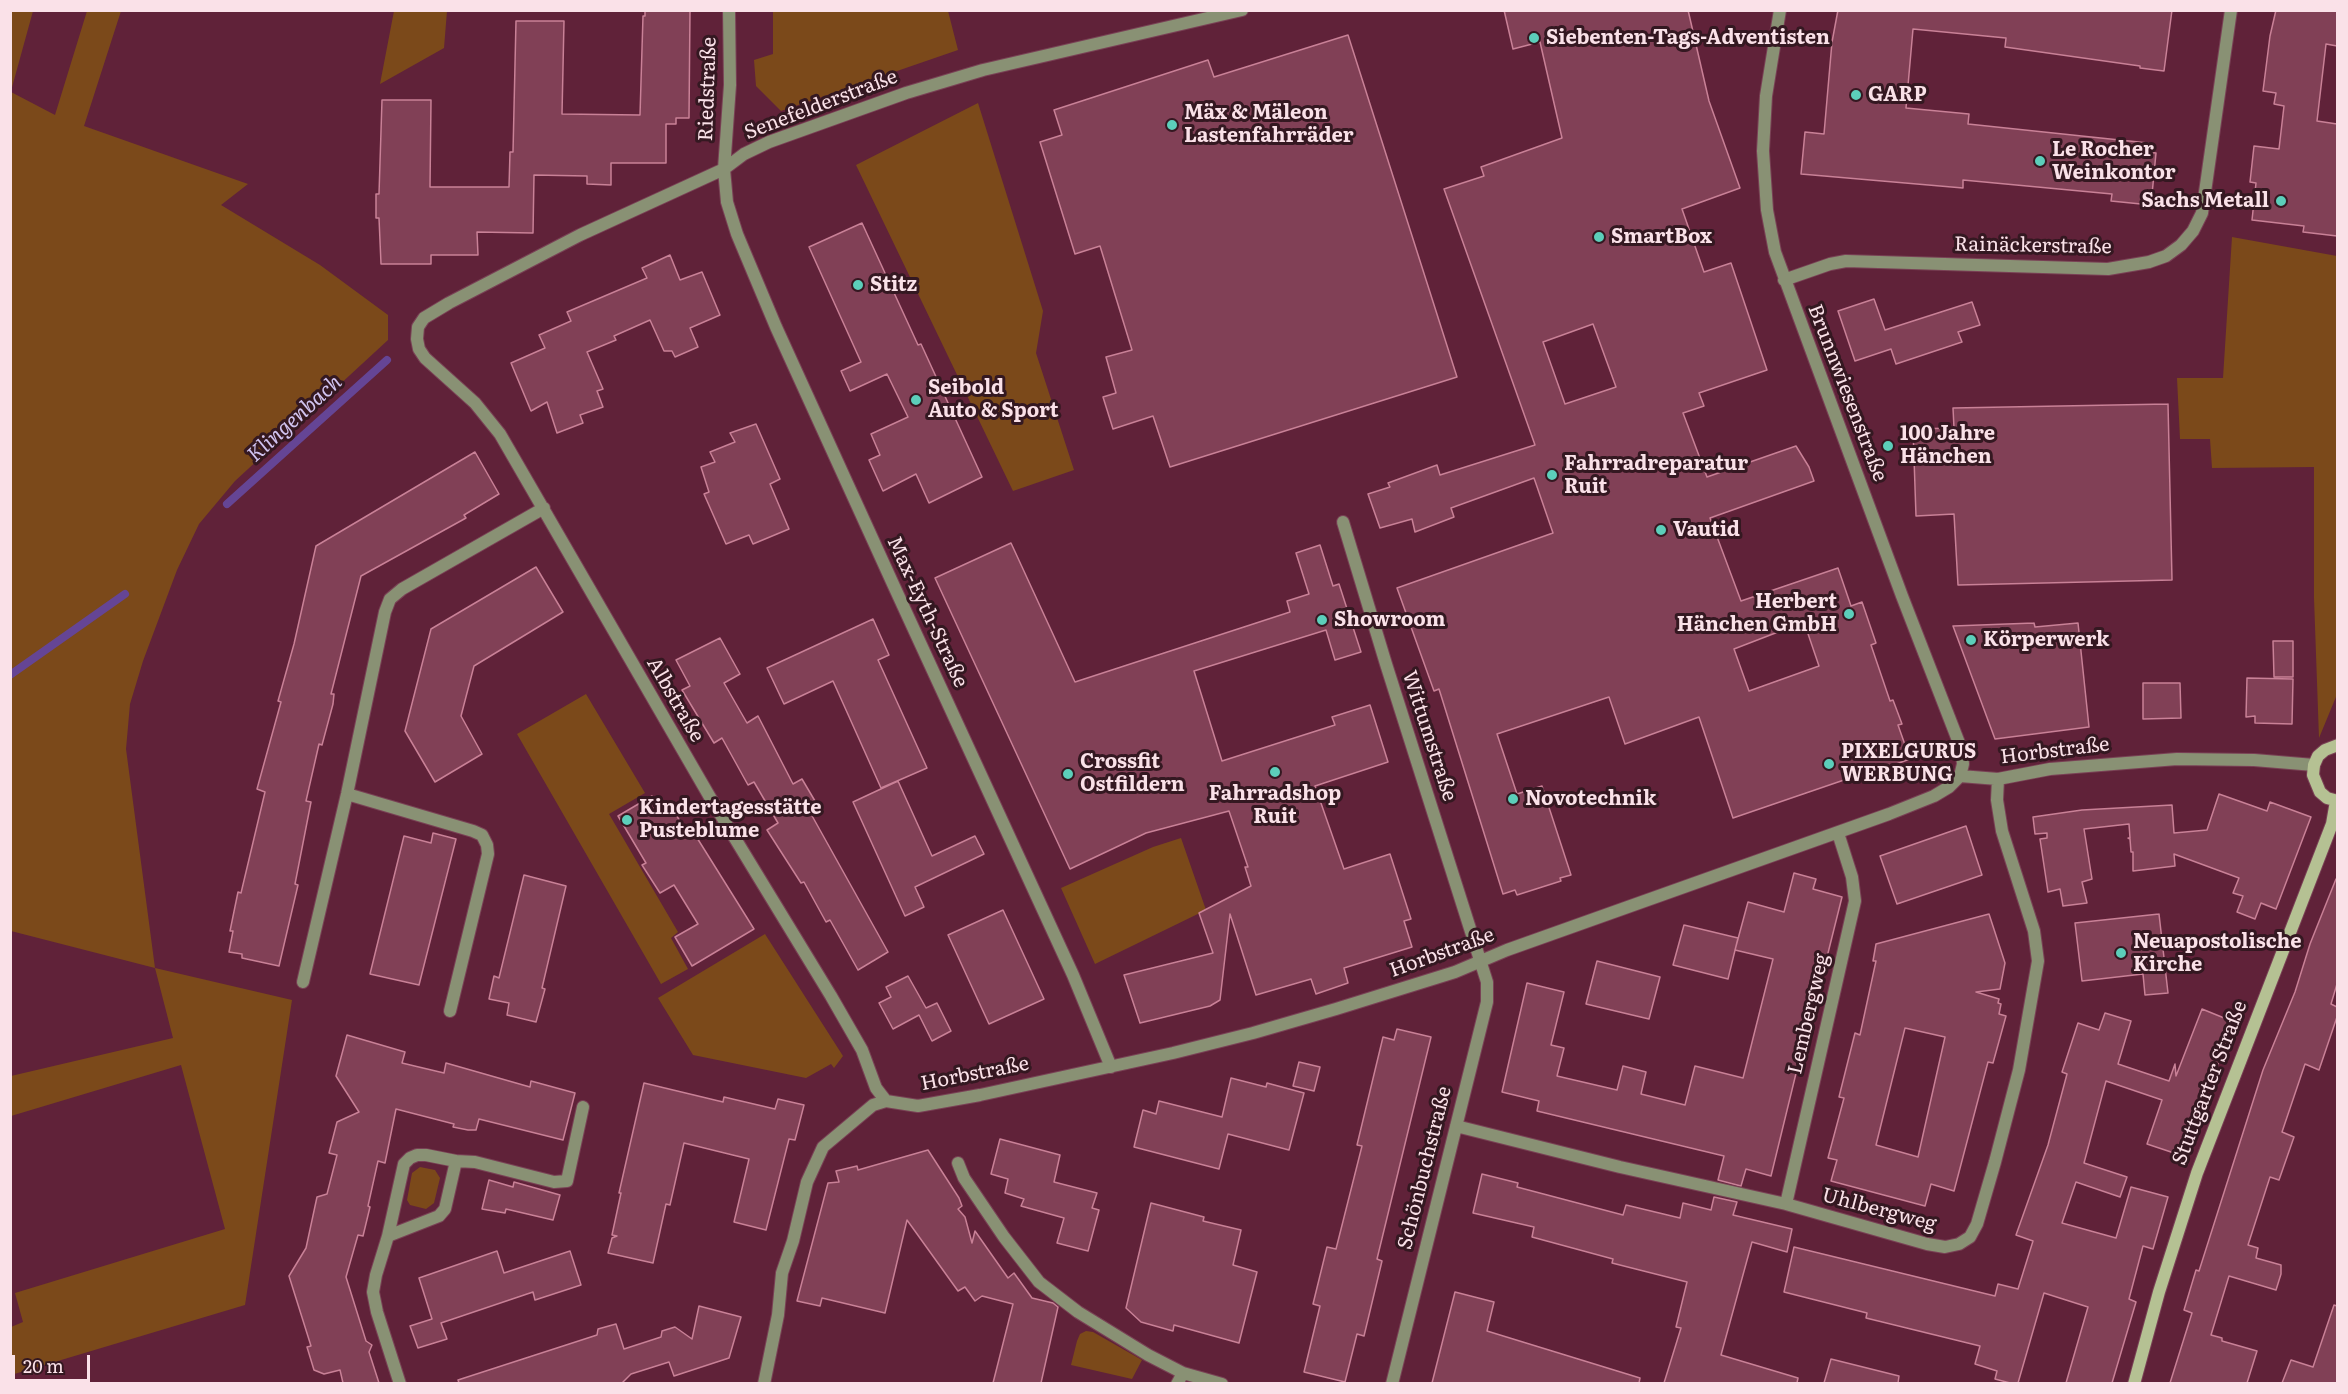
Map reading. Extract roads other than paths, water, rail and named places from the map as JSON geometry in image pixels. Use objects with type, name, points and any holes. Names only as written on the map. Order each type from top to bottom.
[{"type":"main road","points":[[2337,745],[2325,750],[2313,765],[2315,784],[2327,798],[2337,801]]},
{"type":"main road","name":"Stuttgarter Straße","points":[[2134,1383],[2159,1292],[2197,1173],[2332,824],[2337,801]]},
{"type":"street","name":"Riedstraße","points":[[724,169],[730,93],[729,10]]},
{"type":"street","name":"Senefelderstraße","points":[[417,332],[424,318],[449,303],[580,235],[724,169],[744,154],[769,142],[906,93],[1037,56],[1242,10]]},
{"type":"street","name":"Brunnwiesenstraße","points":[[1780,10],[1766,96],[1764,184],[1770,229],[1784,280],[1959,741],[1963,764],[1960,776]]},
{"type":"street","name":"Rainäckerstraße","points":[[1784,280],[1830,264],[1846,261],[2108,269],[2148,262],[2166,256],[2181,245],[2193,231],[2202,213],[2231,10]]},
{"type":"street","name":"Max-Eyth-Straße","points":[[724,169],[727,202],[737,234],[776,327],[1073,975],[1111,1067]]},
{"type":"street","name":"Albstraße","points":[[417,332],[419,349],[425,358],[488,417],[500,434],[704,789],[841,1012],[862,1050],[876,1088],[886,1101]]},
{"type":"street","points":[[303,982],[347,794],[385,612],[390,599],[402,589],[544,508]]},
{"type":"street","name":"Wittumstraße","points":[[1343,522],[1482,962]]},
{"type":"street","name":"Horbstraße","points":[[764,1383],[778,1315],[782,1273],[793,1241],[807,1182],[824,1147],[873,1105],[886,1101],[918,1106],[940,1103],[1253,1034],[1455,972],[1597,917],[1934,796],[1949,787],[1960,776],[1998,779],[2050,769],[2177,759],[2254,760],[2313,765]]},
{"type":"street","name":"Uhlbergweg","points":[[1456,1126],[1620,1167],[1786,1204],[1944,1247],[1959,1244],[1970,1237],[1977,1224],[2019,1070],[2038,961],[2034,931],[2001,831],[1997,800],[1998,779]]},
{"type":"street","points":[[347,794],[473,831],[482,835],[487,845],[488,854],[450,1011]]},
{"type":"street","name":"Lembergweg","points":[[1786,1204],[1855,901],[1852,877],[1838,832]]},
{"type":"street","name":"Schönbuchstraße","points":[[1392,1383],[1486,1002],[1487,982],[1482,962]]},
{"type":"street","points":[[873,1105],[876,1088]]},
{"type":"street","points":[[400,1383],[377,1312],[374,1292],[376,1275],[388,1236],[404,1164],[417,1155],[426,1155],[475,1162],[554,1182],[567,1182],[584,1107]]},
{"type":"street","points":[[388,1236],[440,1216],[445,1209],[456,1161]]},
{"type":"street","points":[[958,1163],[964,1178],[1004,1237],[1039,1282],[1078,1312],[1180,1378],[1222,1383]]},
{"type":"waterway","name":"Klingenbach","points":[[227,504],[387,360]]},
{"type":"waterway","name":"Klingenbach","points":[[10,675],[125,594]]},
{"type":"place","name":"Siebenten-Tags-Adventisten","points":[[1534,38]]},
{"type":"place","name":"GARP","points":[[1856,95]]},
{"type":"place","name":"Mäx & Mäleon Lastenfahrräder","points":[[1172,125]]},
{"type":"place","name":"Le Rocher Weinkontor","points":[[2040,161]]},
{"type":"place","name":"Sachs Metall","points":[[2281,201]]},
{"type":"place","name":"SmartBox","points":[[1599,237]]},
{"type":"place","name":"Stitz","points":[[858,285]]},
{"type":"place","name":"Seibold Auto & Sport","points":[[916,400]]},
{"type":"place","name":"100 Jahre Hänchen","points":[[1888,446]]},
{"type":"place","name":"Fahrradreparatur Ruit","points":[[1552,475]]},
{"type":"place","name":"Vautid","points":[[1661,530]]},
{"type":"place","name":"Herbert Hänchen GmbH","points":[[1849,614]]},
{"type":"place","name":"Showroom","points":[[1322,620]]},
{"type":"place","name":"Körperwerk","points":[[1971,640]]},
{"type":"place","name":"PIXELGURUS WERBUNG","points":[[1829,764]]},
{"type":"place","name":"Fahrradshop Ruit","points":[[1275,772]]},
{"type":"place","name":"Crossfit Ostfildern","points":[[1068,774]]},
{"type":"place","name":"Novotechnik","points":[[1513,799]]},
{"type":"place","name":"Kindertagesstätte Pusteblume","points":[[627,820]]},
{"type":"place","name":"Neuapostolische Kirche","points":[[2121,953]]}]
